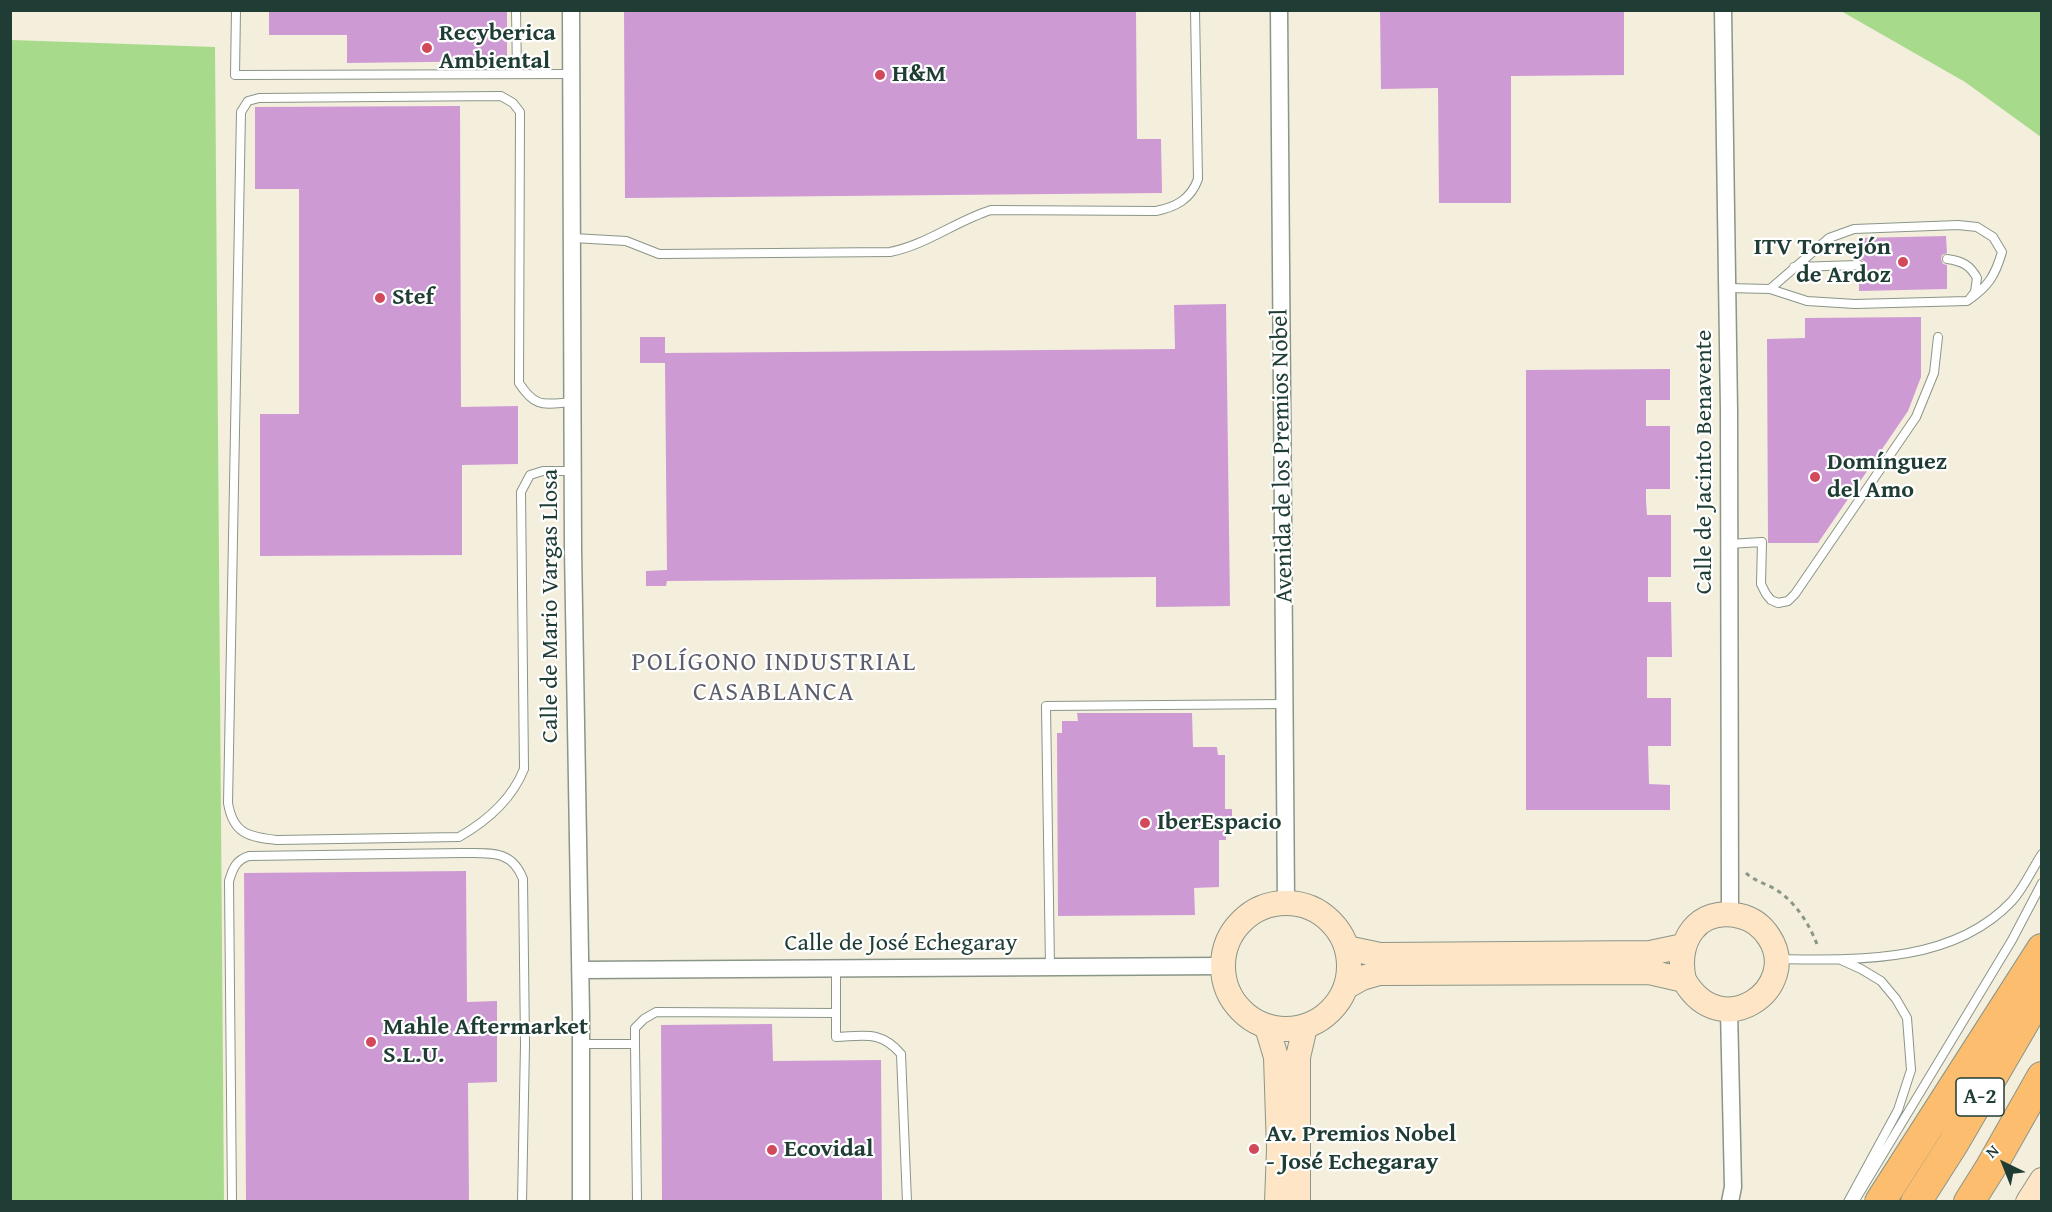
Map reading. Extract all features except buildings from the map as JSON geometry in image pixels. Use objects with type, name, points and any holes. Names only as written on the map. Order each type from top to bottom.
[{"type":"highway","points":[[1880,1202],[2042,949]]},
{"type":"highway","name":"A-2","points":[[1916,1202],[1953,1144],[2042,990]]},
{"type":"highway","name":"A-2","points":[[1969,1202],[2042,1077]]},
{"type":"highway","points":[[1993,1202],[2042,1118]]},
{"type":"street","name":"Calle de Mario Vargas Llosa","points":[[571,10],[581,1202]]},
{"type":"street","name":"Avenida de los Premios Nobel","points":[[1279,10],[1286,902]]},
{"type":"street","name":"Calle de Jacinto Benavente","points":[[1723,10],[1729,544],[1730,914]]},
{"type":"street","points":[[1286,902],[1305,905],[1322,913],[1337,928],[1347,948],[1350,965],[1346,987],[1333,1008],[1318,1021],[1305,1027],[1288,1030],[1267,1027],[1247,1017],[1235,1005],[1225,987],[1222,966],[1224,948],[1234,928],[1250,914],[1266,905],[1286,902]]},
{"type":"street","points":[[1730,914],[1749,918],[1763,928],[1772,942],[1776,959],[1774,975],[1764,993],[1750,1005],[1729,1010],[1716,1008],[1700,1001],[1690,992],[1680,964],[1683,946],[1689,933],[1700,923],[1714,916],[1730,914]]},
{"type":"street","points":[[1347,948],[1380,955],[1403,955],[1650,952],[1683,946]]},
{"type":"street","name":"Calle de José Echegaray","points":[[580,970],[1222,966]]},
{"type":"street","points":[[1346,987],[1362,978],[1379,973],[1649,972],[1684,980]]},
{"type":"street","points":[[1729,1010],[1733,1187],[1730,1202]]},
{"type":"street","points":[[1267,1027],[1276,1057],[1279,1149],[1277,1202]]},
{"type":"street","points":[[1298,1202],[1298,1057],[1305,1027]]},
{"type":"street","points":[[2028,1202],[2042,1180]]},
{"type":"lane","points":[[236,10],[235,75],[572,74]]},
{"type":"lane","points":[[516,10],[517,74]]},
{"type":"lane","points":[[573,238],[626,241],[659,254],[890,252],[909,248],[974,215],[991,210],[1156,212],[1172,208],[1186,199],[1198,179],[1195,10]]},
{"type":"lane","points":[[573,402],[542,405],[529,398],[519,383],[520,112],[513,104],[501,96],[259,98],[248,101],[241,112],[228,803],[230,818],[241,831],[257,838],[277,840],[459,837],[476,827],[499,807],[517,786],[524,769],[521,492],[530,475],[543,471],[574,471]]},
{"type":"lane","points":[[1727,288],[1770,289],[1807,301],[1856,304],[1967,301],[1982,291],[1996,273],[2002,252],[1993,237],[1977,227],[1958,225],[1854,229],[1829,238],[1770,289]]},
{"type":"lane","points":[[1947,260],[1959,260],[1971,267],[1977,278],[1975,292],[1967,301]]},
{"type":"lane","points":[[1794,267],[1859,265]]},
{"type":"lane","points":[[1729,544],[1761,542],[1761,584],[1771,600],[1778,603],[1788,601],[1916,417],[1934,373],[1938,337]]},
{"type":"lane","points":[[1050,967],[1046,706],[1285,704]]},
{"type":"lane","points":[[232,1202],[229,881],[233,867],[241,858],[249,856],[490,853],[508,857],[519,867],[524,879],[525,1044],[522,1202]]},
{"type":"lane","points":[[1776,959],[1838,959],[1896,954],[1933,948],[1968,935],[1994,918],[2014,899],[2042,854]]},
{"type":"lane","points":[[1854,1202],[2012,940],[2042,884]]},
{"type":"lane","points":[[1838,959],[1881,981],[1896,999],[1907,1018],[1911,1070],[1898,1110],[1848,1202]]},
{"type":"lane","points":[[836,967],[836,1037],[882,1037],[894,1045],[901,1054],[907,1202]]},
{"type":"lane","points":[[637,1202],[635,1028],[644,1019],[656,1012],[836,1013]]},
{"type":"lane","points":[[581,1044],[635,1044]]},
{"type":"path","points":[[1746,866],[1746,875],[1777,890],[1798,909],[1815,938],[1819,959]]},
{"type":"green space","points":[[1841,11],[2041,11],[2041,137],[1965,82]]},
{"type":"green space","points":[[11,40],[215,47],[224,1201],[11,1201]]},
{"type":"place","name":"Recyberica Ambiental","points":[[427,48]]},
{"type":"place","name":"H&M","points":[[880,75]]},
{"type":"place","name":"ITV Torrejón de Ardoz","points":[[1903,262]]},
{"type":"place","name":"Stef","points":[[380,298]]},
{"type":"place","name":"Domínguez del Amo","points":[[1815,477]]},
{"type":"place","name":"IberEspacio","points":[[1145,823]]},
{"type":"place","name":"Mahle Aftermarket S.L.U.","points":[[371,1042]]},
{"type":"place","name":"Av. Premios Nobel - José Echegaray","points":[[1254,1149]]},
{"type":"place","name":"Ecovidal","points":[[772,1150]]},
{"type":"district","name":"POLÍGONO INDUSTRIAL CASABLANCA","points":[[774,678]]}]
